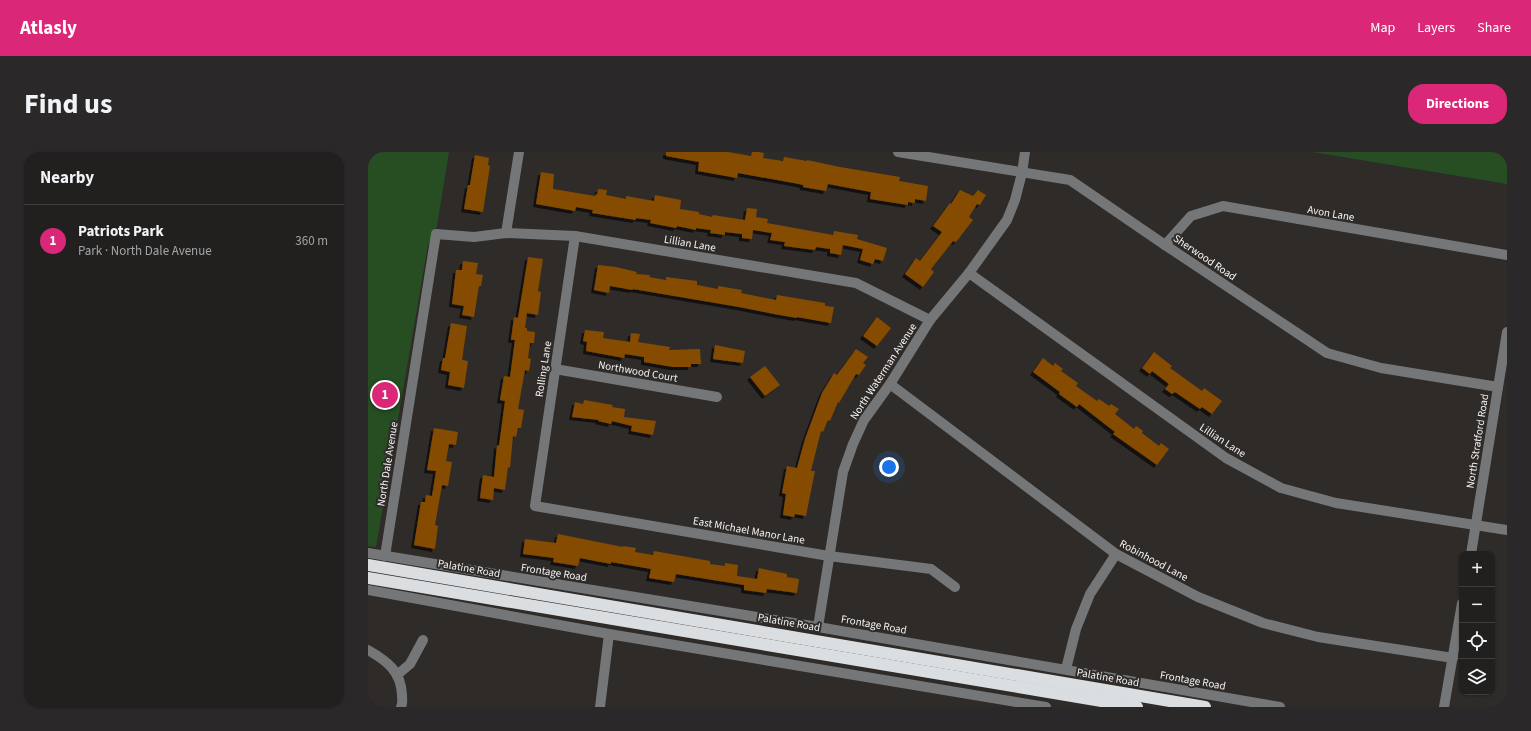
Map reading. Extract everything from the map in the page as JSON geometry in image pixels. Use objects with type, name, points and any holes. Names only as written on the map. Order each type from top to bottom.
[{"type":"highway","points":[[368,560],[454,579]]},
{"type":"highway","name":"Palatine Road","points":[[368,565],[1205,707]]},
{"type":"highway","points":[[368,578],[1138,707]]},
{"type":"street","points":[[506,233],[519,152]]},
{"type":"street","name":"Sherwood Road","points":[[898,152],[1070,180],[1164,245],[1327,353],[1381,368],[1498,387]]},
{"type":"street","name":"North Waterman Avenue","points":[[818,627],[843,472],[864,420],[890,384],[930,320],[969,273],[1007,220],[1015,200],[1022,173],[1025,152]]},
{"type":"street","name":"Avon Lane","points":[[1164,245],[1191,216],[1223,206],[1507,255]]},
{"type":"street","name":"Lillian Lane","points":[[436,234],[474,237],[506,233],[576,236],[856,283],[930,320]]},
{"type":"street","name":"North Dale Avenue","points":[[385,556],[436,234]]},
{"type":"street","name":"Rolling Lane","points":[[534,506],[554,369],[576,236]]},
{"type":"street","name":"Lillian Lane","points":[[969,273],[1226,458],[1281,488],[1336,503],[1507,530]]},
{"type":"street","name":"North Stratford Road","points":[[1472,551],[1507,332]]},
{"type":"street","name":"Northwood Court","points":[[554,369],[717,397]]},
{"type":"street","name":"Robinhood Lane","points":[[890,384],[1116,554],[1198,597],[1263,623],[1318,637],[1453,658]]},
{"type":"street","name":"East Michael Manor Lane","points":[[534,506],[829,556],[931,569],[955,587]]},
{"type":"street","name":"Frontage Road","points":[[368,553],[818,627],[1280,707]]},
{"type":"street","points":[[1066,670],[1076,629],[1090,594],[1116,554]]},
{"type":"street","points":[[368,590],[609,634],[1046,707]]},
{"type":"street","points":[[1444,707],[1459,621]]},
{"type":"street","points":[[600,707],[609,634]]},
{"type":"street","points":[[398,675],[410,664],[423,640]]},
{"type":"street","points":[[368,650],[386,660],[398,675],[402,689],[403,704],[401,707]]},
{"type":"green space","points":[[368,152],[449,152],[437,226],[428,245],[376,547],[368,546]]},
{"type":"green space","points":[[1312,152],[1507,152],[1507,184]]},
{"type":"building","points":[[666,152],[728,152],[751,156],[752,152],[758,152],[764,153],[763,158],[783,161],[784,157],[807,160],[900,177],[899,181],[928,186],[926,201],[915,199],[915,203],[908,202],[908,205],[870,199],[871,192],[828,184],[826,191],[803,187],[803,185],[799,184],[738,173],[737,178],[698,171],[699,162],[666,156]]},
{"type":"building","points":[[475,155],[489,158],[488,165],[490,166],[483,212],[464,209]]},
{"type":"building","points":[[541,172],[554,174],[553,189],[595,196],[596,194],[597,195],[598,189],[607,190],[606,195],[626,199],[626,196],[654,201],[655,195],[681,200],[680,209],[699,212],[699,214],[712,217],[713,215],[745,220],[747,208],[757,209],[756,217],[768,219],[767,223],[833,235],[834,231],[858,235],[857,239],[887,248],[883,261],[875,259],[873,264],[860,260],[863,249],[843,245],[841,255],[830,253],[830,249],[816,247],[815,250],[784,246],[785,242],[770,240],[772,233],[753,230],[752,239],[742,238],[742,234],[725,232],[725,235],[710,233],[711,230],[696,228],[696,230],[677,226],[676,228],[650,223],[651,220],[636,218],[636,220],[592,213],[593,210],[576,207],[575,211],[536,204]]},
{"type":"building","points":[[960,190],[973,196],[978,190],[986,195],[980,205],[977,204],[969,217],[973,220],[956,242],[953,241],[931,269],[934,272],[923,287],[905,274],[916,258],[920,261],[942,232],[933,226],[950,203],[951,204]]},
{"type":"building","points":[[528,257],[543,259],[538,291],[541,292],[538,315],[527,313],[525,328],[527,328],[527,331],[535,332],[534,343],[530,343],[528,358],[531,359],[529,371],[525,370],[518,409],[524,410],[521,428],[518,428],[516,437],[513,436],[510,468],[508,467],[505,490],[494,488],[493,500],[480,498],[483,475],[494,477],[497,445],[499,446],[505,401],[500,400],[504,376],[510,377],[515,340],[511,340],[514,317],[518,318]]},
{"type":"building","points":[[463,261],[478,263],[476,274],[483,275],[481,286],[479,286],[474,317],[462,315],[464,306],[452,304],[456,270],[462,270]]},
{"type":"building","points":[[598,265],[616,267],[637,272],[636,274],[650,275],[649,277],[666,280],[666,277],[697,281],[697,285],[718,289],[718,286],[742,290],[741,293],[776,300],[777,295],[825,303],[825,306],[834,307],[831,323],[633,289],[610,286],[609,293],[594,290]]},
{"type":"building","points":[[877,317],[891,328],[877,346],[863,336]]},
{"type":"building","points":[[451,323],[467,326],[462,360],[468,361],[464,388],[448,385],[450,372],[441,370],[443,358],[445,358]]},
{"type":"building","points":[[585,330],[604,332],[603,338],[630,342],[631,333],[640,334],[638,342],[670,347],[669,350],[700,349],[701,364],[691,364],[691,367],[673,367],[644,362],[644,357],[625,354],[624,358],[586,351],[587,342],[583,341]]},
{"type":"building","points":[[715,345],[745,351],[743,363],[713,359]]},
{"type":"building","points":[[856,349],[868,357],[863,363],[866,365],[859,375],[856,374],[839,403],[838,402],[830,421],[828,420],[823,432],[821,431],[811,471],[815,471],[806,516],[795,514],[794,517],[783,515],[786,494],[782,493],[787,466],[797,468],[805,439],[822,393],[834,373],[837,375]]},
{"type":"building","points":[[1154,352],[1172,366],[1170,368],[1202,391],[1204,388],[1222,401],[1212,414],[1202,407],[1200,409],[1175,392],[1172,394],[1165,389],[1169,384],[1152,371],[1150,374],[1142,368]]},
{"type":"building","points":[[1043,358],[1053,366],[1055,363],[1063,369],[1061,371],[1078,383],[1076,386],[1097,401],[1099,399],[1109,406],[1111,404],[1119,409],[1115,414],[1134,429],[1136,426],[1143,431],[1142,433],[1159,446],[1161,443],[1169,449],[1157,465],[1113,434],[1115,432],[1079,404],[1077,407],[1059,394],[1060,392],[1033,372]]},
{"type":"building","points":[[765,366],[780,385],[765,396],[750,377]]},
{"type":"building","points":[[584,400],[613,405],[612,407],[625,409],[624,417],[656,421],[653,435],[631,431],[632,426],[612,421],[611,424],[598,421],[599,420],[572,417],[575,402],[583,404]]},
{"type":"building","points":[[434,428],[458,432],[456,445],[449,444],[446,461],[452,462],[448,486],[442,485],[435,525],[438,526],[435,549],[414,545],[421,502],[425,502],[426,495],[432,496],[436,471],[427,470]]},
{"type":"building","points":[[558,534],[623,547],[636,548],[635,552],[653,555],[654,551],[710,561],[710,564],[725,566],[725,563],[738,565],[737,576],[757,579],[759,568],[787,574],[787,577],[799,579],[797,593],[767,589],[766,593],[744,590],[744,585],[676,574],[674,582],[649,578],[651,569],[580,558],[578,566],[553,562],[554,558],[523,554],[525,539],[556,543]]},
{"type":"place","name":"Patriots Park","points":[[385,395]]}]
